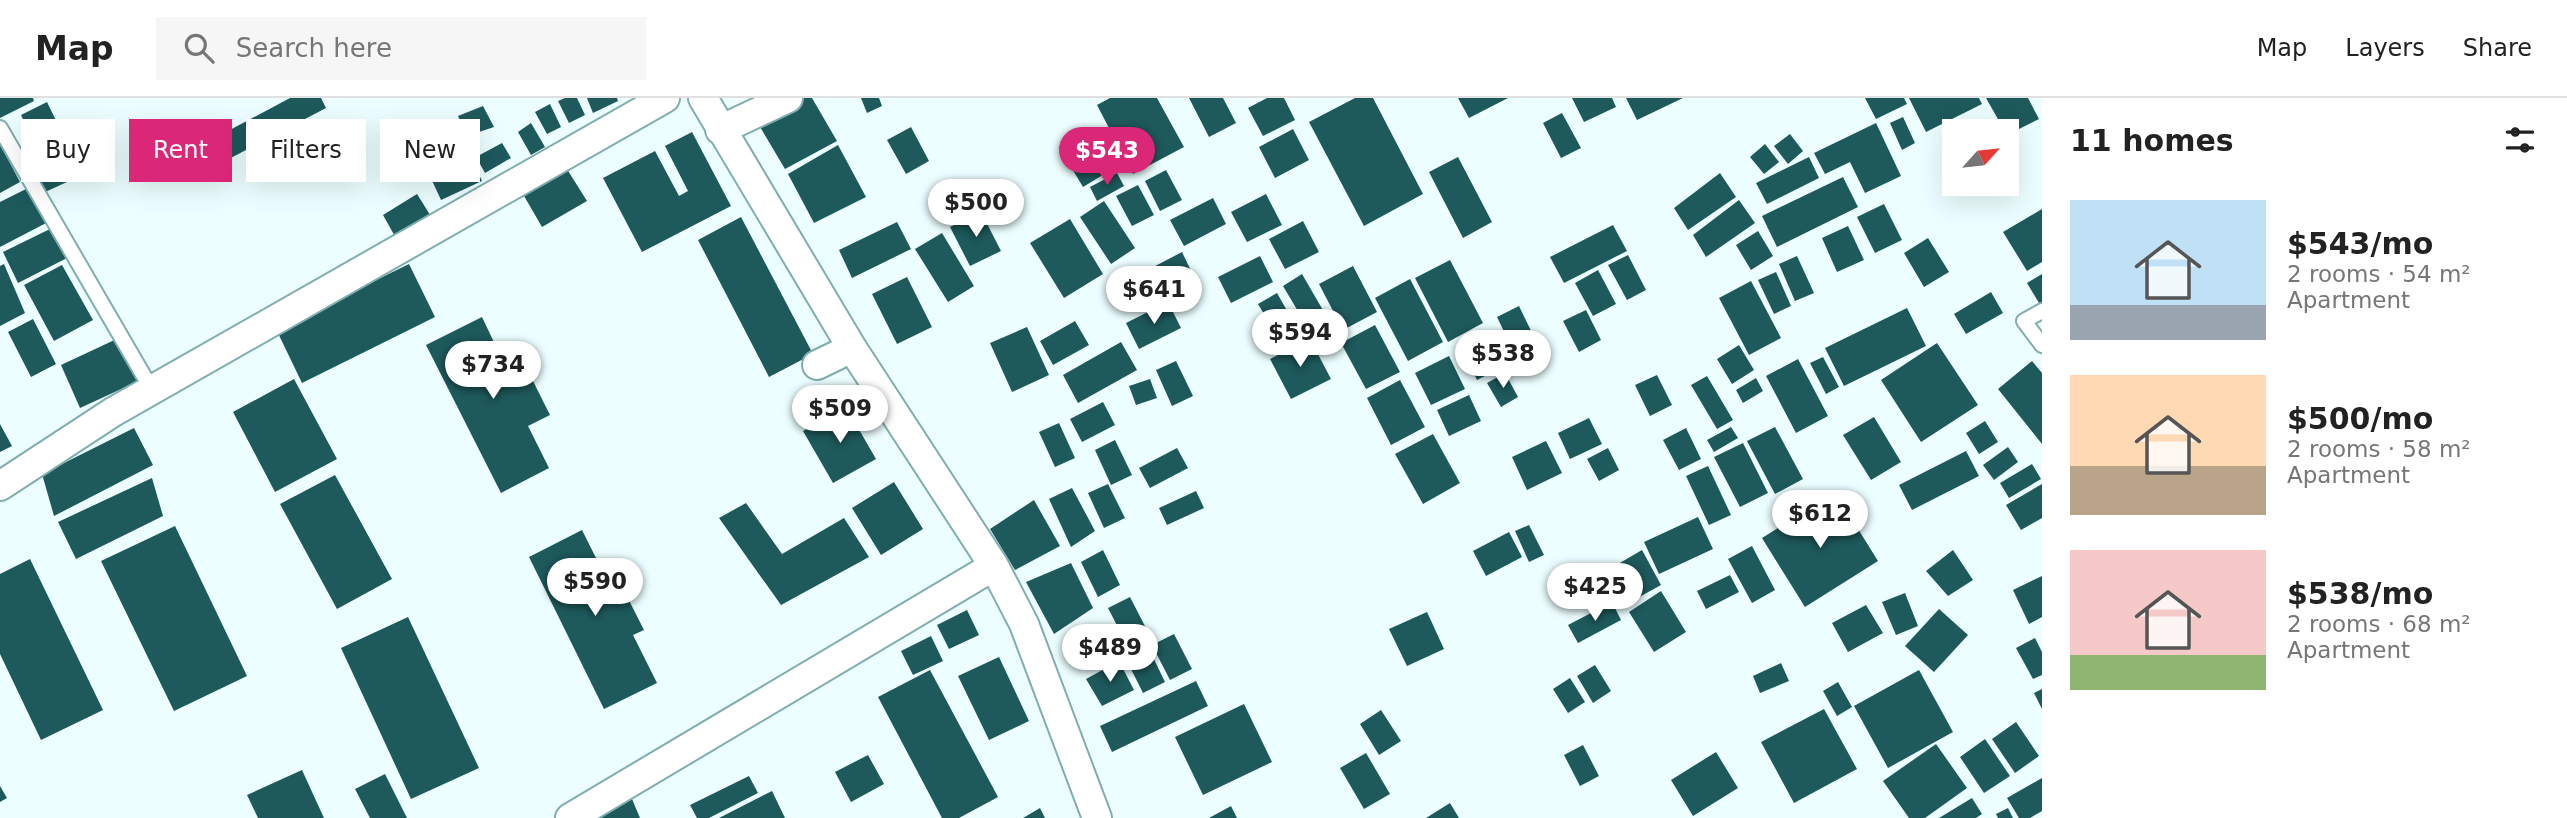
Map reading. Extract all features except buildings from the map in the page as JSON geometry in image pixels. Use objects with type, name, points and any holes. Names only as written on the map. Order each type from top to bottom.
[{"type":"street","points":[[0,486],[152,390],[665,98]]},
{"type":"street","points":[[703,98],[852,348],[994,566],[1024,624],[1097,818]]},
{"type":"street","points":[[720,130],[788,98]]},
{"type":"street","points":[[817,365],[852,348]]},
{"type":"street","points":[[570,818],[994,566]]},
{"type":"lane","points":[[0,128],[152,390]]},
{"type":"lane","points":[[2042,311],[2024,321],[2042,345]]}]
